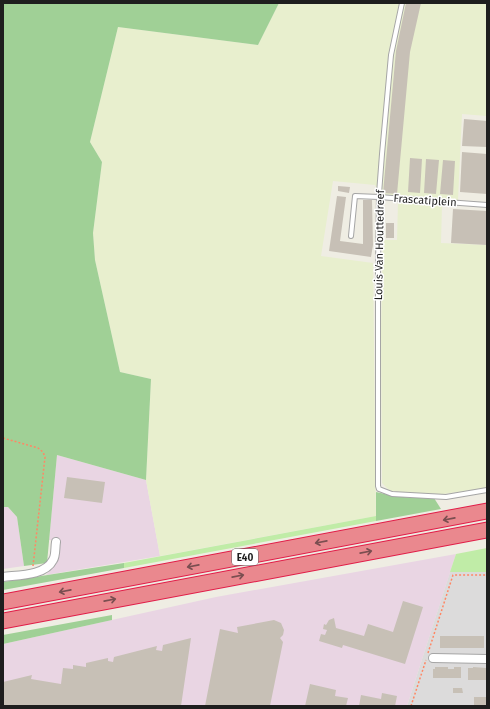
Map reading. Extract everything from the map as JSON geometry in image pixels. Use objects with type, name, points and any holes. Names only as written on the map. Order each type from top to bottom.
[{"type":"highway","name":"E40","points":[[3,602],[487,511]]},
{"type":"highway","name":"E40","points":[[3,621],[487,530]]},
{"type":"street","points":[[3,577],[46,569],[54,560],[56,542]]},
{"type":"street","points":[[433,658],[487,659]]},
{"type":"lane","name":"Louis Van Houttedreef","points":[[402,3],[391,56],[379,197],[378,486],[379,488],[392,494],[446,497],[487,490]]},
{"type":"lane","name":"Frascatiplein","points":[[351,236],[355,196],[487,205]]},
{"type":"path","points":[[3,438],[38,448],[43,452],[45,458],[33,568]]},
{"type":"path","points":[[411,706],[453,575],[487,575]]},
{"type":"shaded area","points":[[57,455],[146,480],[160,556],[46,575],[54,566],[58,555],[60,540],[49,540]]},
{"type":"shaded area","points":[[3,507],[8,507],[17,517],[24,566],[3,569]]},
{"type":"shaded area","points":[[456,554],[407,706],[3,706],[3,644],[216,597]]},
{"type":"shaded area","points":[[450,572],[487,572],[487,706],[407,706]]},
{"type":"green space","points":[[3,3],[279,3],[258,45],[118,27],[90,142],[102,162],[93,233],[95,260],[120,372],[151,379],[146,480],[57,455],[47,563],[24,566],[17,517],[8,507],[3,507]]},
{"type":"green space","points":[[279,3],[487,3],[487,116],[462,114],[458,200],[379,194],[375,185],[333,181],[321,256],[373,263],[376,516],[160,556],[146,480],[151,379],[120,372],[95,260],[93,233],[102,162],[90,142],[118,27],[258,45]]},
{"type":"green space","points":[[398,202],[442,205],[441,243],[487,245],[487,488],[443,494],[412,493],[392,491],[382,483],[381,332],[383,240],[397,240]]},
{"type":"green space","points":[[376,492],[405,497],[434,498],[441,509],[376,521]]},
{"type":"green space","points":[[376,516],[376,521],[124,568],[124,563]]},
{"type":"green space","points":[[487,548],[487,572],[450,572],[456,554]]},
{"type":"green space","points":[[124,563],[124,568],[3,590],[3,582]]},
{"type":"green space","points":[[112,615],[112,620],[3,644],[3,635]]},
{"type":"building","points":[[406,3],[421,3],[410,52],[397,194],[383,193],[396,51]]},
{"type":"building","points":[[464,119],[487,121],[487,147],[462,146]]},
{"type":"building","points":[[462,152],[487,154],[487,194],[460,192]]},
{"type":"building","points":[[410,158],[422,159],[420,193],[408,192]]},
{"type":"building","points":[[426,159],[439,160],[436,194],[424,193]]},
{"type":"building","points":[[443,160],[455,161],[453,195],[440,194]]},
{"type":"building","points":[[338,186],[350,187],[349,193],[338,191]]},
{"type":"building","points":[[337,196],[346,197],[340,241],[363,244],[363,200],[372,200],[373,245],[371,257],[329,251]]},
{"type":"building","points":[[453,209],[487,211],[487,245],[451,243]]},
{"type":"building","points":[[386,223],[394,223],[394,238],[386,238]]},
{"type":"building","points":[[67,477],[105,482],[102,503],[64,498]]},
{"type":"building","points":[[403,601],[423,607],[405,664],[343,645],[342,648],[319,641],[321,634],[325,635],[327,630],[323,629],[324,624],[326,625],[329,620],[334,618],[336,628],[364,636],[368,624],[393,632]]},
{"type":"building","points":[[274,620],[281,623],[284,630],[283,635],[280,638],[283,642],[270,706],[205,706],[220,629],[238,633],[237,627]]},
{"type":"building","points":[[440,636],[484,636],[484,648],[440,648]]},
{"type":"building","points":[[191,638],[181,706],[3,706],[3,682],[32,675],[31,679],[61,684],[63,668],[73,669],[73,665],[86,667],[86,663],[108,658],[108,661],[113,662],[114,657],[157,646],[156,650],[162,651],[163,645]]},
{"type":"building","points":[[435,667],[448,667],[448,669],[454,669],[454,667],[461,667],[461,678],[433,678],[433,669],[435,669]]},
{"type":"building","points":[[468,668],[486,668],[486,680],[468,680]]},
{"type":"building","points":[[310,684],[336,690],[335,696],[348,698],[346,706],[305,706]]},
{"type":"building","points":[[453,688],[462,688],[463,693],[453,693]]},
{"type":"building","points":[[382,693],[397,696],[395,706],[359,706],[361,695],[381,699]]},
{"type":"building","points":[[474,697],[486,697],[486,706],[474,706]]}]
